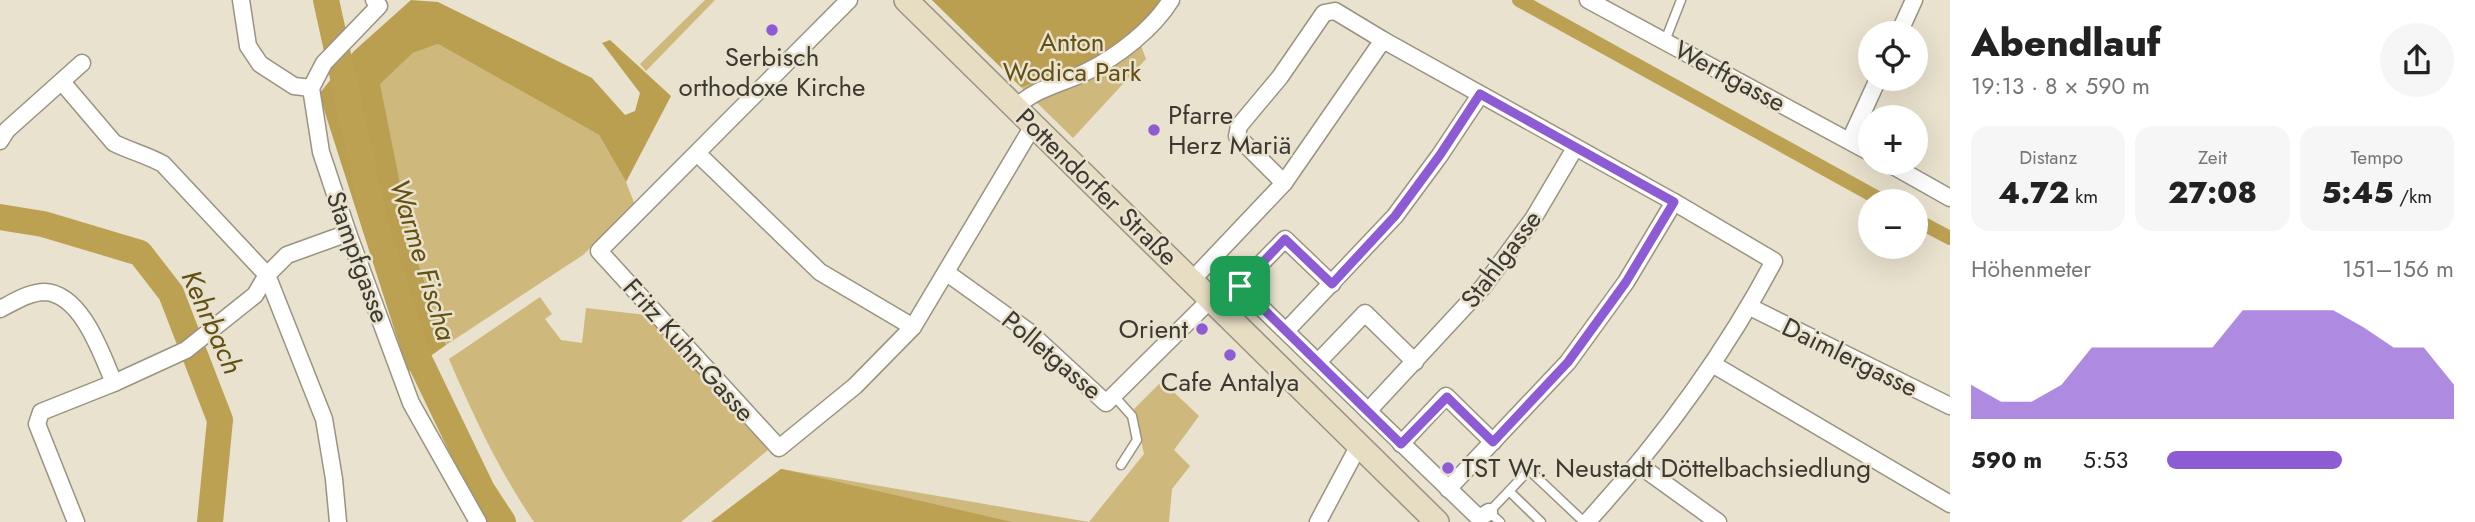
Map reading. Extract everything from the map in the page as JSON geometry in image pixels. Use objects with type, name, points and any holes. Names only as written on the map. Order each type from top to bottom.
[{"type":"main road","name":"Pottendorfer Straße","points":[[906,0],[1437,522]]},
{"type":"street","points":[[241,0],[248,46],[260,64],[294,86],[311,88],[324,63],[380,2]]},
{"type":"street","points":[[849,0],[697,153],[820,272],[913,327],[1033,126]]},
{"type":"street","points":[[1016,108],[1028,96],[1045,87],[1087,72],[1105,61],[1139,35],[1171,0]]},
{"type":"street","name":"Werftgasse","points":[[1589,0],[1858,145]]},
{"type":"street","points":[[1904,21],[1914,0]]},
{"type":"street","points":[[1284,183],[1237,136],[1239,126],[1280,77],[1324,13],[1335,11],[1774,261],[1750,307],[1714,365],[1639,465],[1586,522]]},
{"type":"street","points":[[1192,280],[1284,183],[1383,40]]},
{"type":"street","points":[[0,141],[7,130],[82,63]]},
{"type":"street","points":[[62,82],[114,143],[125,149],[149,155],[163,164],[267,275],[324,419],[338,522]]},
{"type":"street","name":"Stampfgasse","points":[[311,88],[321,152],[411,403],[478,522]]},
{"type":"street","points":[[1850,140],[1872,91]]},
{"type":"street","points":[[1286,331],[1395,216],[1480,94]]},
{"type":"street","name":"Stahlgasse","points":[[1368,411],[1483,287],[1533,219],[1576,148]]},
{"type":"street","name":"Fritz Kuhn-Gasse","points":[[697,153],[599,251],[779,449],[855,386],[913,327]]},
{"type":"street","points":[[1909,175],[1950,198]]},
{"type":"street","points":[[1448,489],[1568,362],[1626,282],[1674,202]]},
{"type":"street","points":[[76,522],[37,424],[41,412],[186,350],[255,295],[267,275],[286,255],[348,233]]},
{"type":"street","points":[[1240,286],[1285,239],[1332,284]]},
{"type":"street","name":"Pottendorfer Straße","points":[[1212,260],[1479,518],[1495,517]]},
{"type":"street","name":"Polletgasse","points":[[947,273],[1028,331],[1106,403],[1211,299]]},
{"type":"street","points":[[0,309],[28,295],[45,292],[58,295],[73,306],[89,328],[114,383]]},
{"type":"street","name":"Daimlergasse","points":[[1750,307],[1950,406]]},
{"type":"street","points":[[1318,362],[1365,313],[1415,362]]},
{"type":"street","points":[[1714,365],[1950,504]]},
{"type":"street","points":[[1401,444],[1447,397],[1493,442]]},
{"type":"street","points":[[1318,522],[1359,445]]},
{"type":"street","points":[[1639,465],[1718,522]]},
{"type":"lane","points":[[1665,41],[1681,0]]},
{"type":"lane","points":[[1114,396],[1132,416],[1137,440],[1121,465]]},
{"type":"lane","points":[[1495,517],[1509,491],[1530,470],[1586,522]]},
{"type":"lane","points":[[1509,491],[1541,522]]},
{"type":"green space","points":[[411,0],[438,2],[592,78],[625,115],[635,111],[640,93],[602,43],[610,40],[671,96],[626,182],[599,135],[438,44],[413,53],[380,84],[413,248],[446,345],[408,372],[319,94],[354,51]]},
{"type":"green space","points":[[705,0],[715,0],[646,71],[640,64]]},
{"type":"green space","name":"Anton Wodica Park","points":[[932,0],[1136,32],[1146,59],[1073,138]]},
{"type":"green space","name":"Anton Wodica Park","points":[[932,0],[1166,0],[1121,44],[1077,70],[1021,87]]},
{"type":"green space","points":[[438,44],[599,135],[626,182],[635,205],[583,255],[446,345],[413,248],[379,84],[413,53]]},
{"type":"green space","points":[[540,297],[552,314],[545,319],[561,340],[582,343],[586,308],[646,315],[768,450],[681,522],[534,522],[487,442],[449,359]]},
{"type":"green space","points":[[1162,381],[1199,416],[1174,450],[1190,466],[1172,489],[1169,522],[1089,522],[1144,454],[1134,409]]},
{"type":"green space","points":[[781,469],[1089,522],[711,522]]},
{"type":"shaded area","points":[[782,469],[1012,522],[711,522]]},
{"type":"waterway","name":"Warme Fischa","points":[[326,0],[375,223],[417,355],[482,490],[503,522]]},
{"type":"waterway","points":[[1519,0],[1861,189]]},
{"type":"waterway","name":"Kehrbach","points":[[0,217],[43,224],[140,253],[171,293],[220,420],[210,522]]},
{"type":"waterway","points":[[1928,226],[1950,238]]},
{"type":"place","name":"Serbisch orthodoxe Kirche","points":[[772,30]]},
{"type":"place","name":"Pfarre Herz Mariä","points":[[1154,130]]},
{"type":"place","name":"Orient","points":[[1202,329]]},
{"type":"place","name":"Cafe Antalya","points":[[1230,355]]},
{"type":"place","name":"TST Wr. Neustadt Döttelbachsiedlung","points":[[1448,468]]},
{"type":"route","points":[[1480,94],[1674,202],[1626,282],[1568,362],[1493,442],[1447,397],[1401,444],[1240,286],[1285,239],[1332,284],[1395,216],[1480,94]]}]
